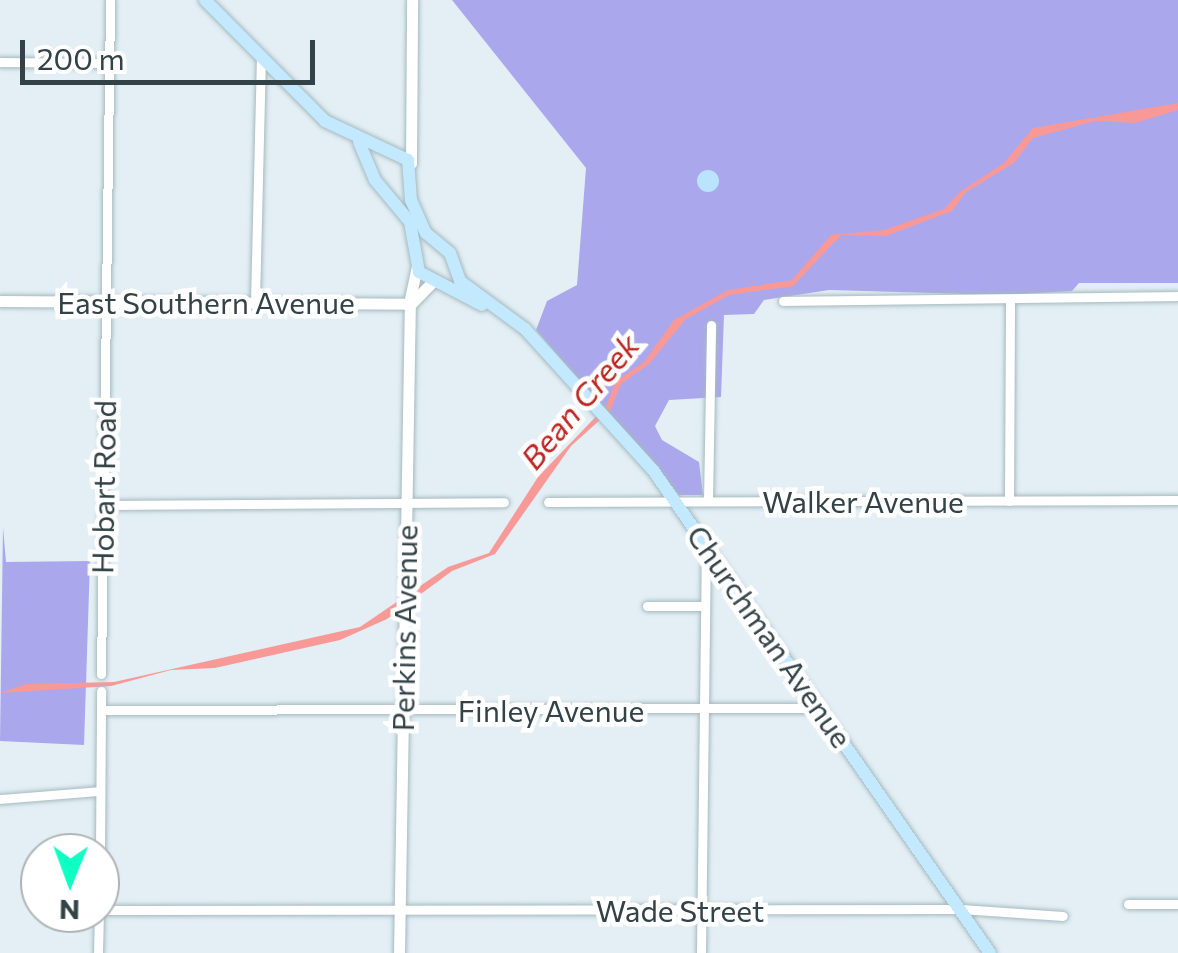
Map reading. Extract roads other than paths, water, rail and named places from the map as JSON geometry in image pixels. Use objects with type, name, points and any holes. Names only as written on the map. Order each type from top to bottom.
[{"type":"main road","name":"Churchman Avenue","points":[[205,0],[325,121],[359,142],[411,163],[410,200],[435,244],[450,253],[460,280],[528,336],[588,397],[675,501],[990,953]]},
{"type":"main road","name":"Churchman Avenue","points":[[359,142],[377,184],[410,222],[417,260],[434,282],[528,336]]},
{"type":"main road","points":[[374,170],[391,152]]},
{"type":"main road","points":[[417,260],[435,244]]},
{"type":"main road","points":[[434,282],[452,264]]},
{"type":"street","name":"Hobart Road","points":[[102,674],[110,0]]},
{"type":"street","points":[[411,163],[412,0]]},
{"type":"street","points":[[255,300],[260,58]]},
{"type":"street","points":[[0,62],[110,62]]},
{"type":"street","name":"Perkins Avenue","points":[[399,953],[411,304],[417,260]]},
{"type":"street","points":[[411,304],[434,282]]},
{"type":"street","points":[[784,302],[1178,296]]},
{"type":"street","points":[[1009,501],[1010,299]]},
{"type":"street","name":"East Southern Avenue","points":[[0,301],[411,304]]},
{"type":"street","points":[[708,501],[712,325]]},
{"type":"street","name":"Walker Avenue","points":[[548,502],[1178,500]]},
{"type":"street","points":[[103,505],[504,502]]},
{"type":"street","points":[[701,953],[706,545]]},
{"type":"street","points":[[647,606],[705,606]]},
{"type":"street","points":[[100,833],[101,691]]},
{"type":"street","name":"Finley Avenue","points":[[101,710],[820,708]]},
{"type":"street","points":[[0,798],[100,791]]},
{"type":"street","points":[[1128,904],[1178,904]]},
{"type":"street","name":"Wade Street","points":[[120,912],[961,909],[1063,916]]},
{"type":"water label","name":"Bean Creek","points":[[579,401]]}]
